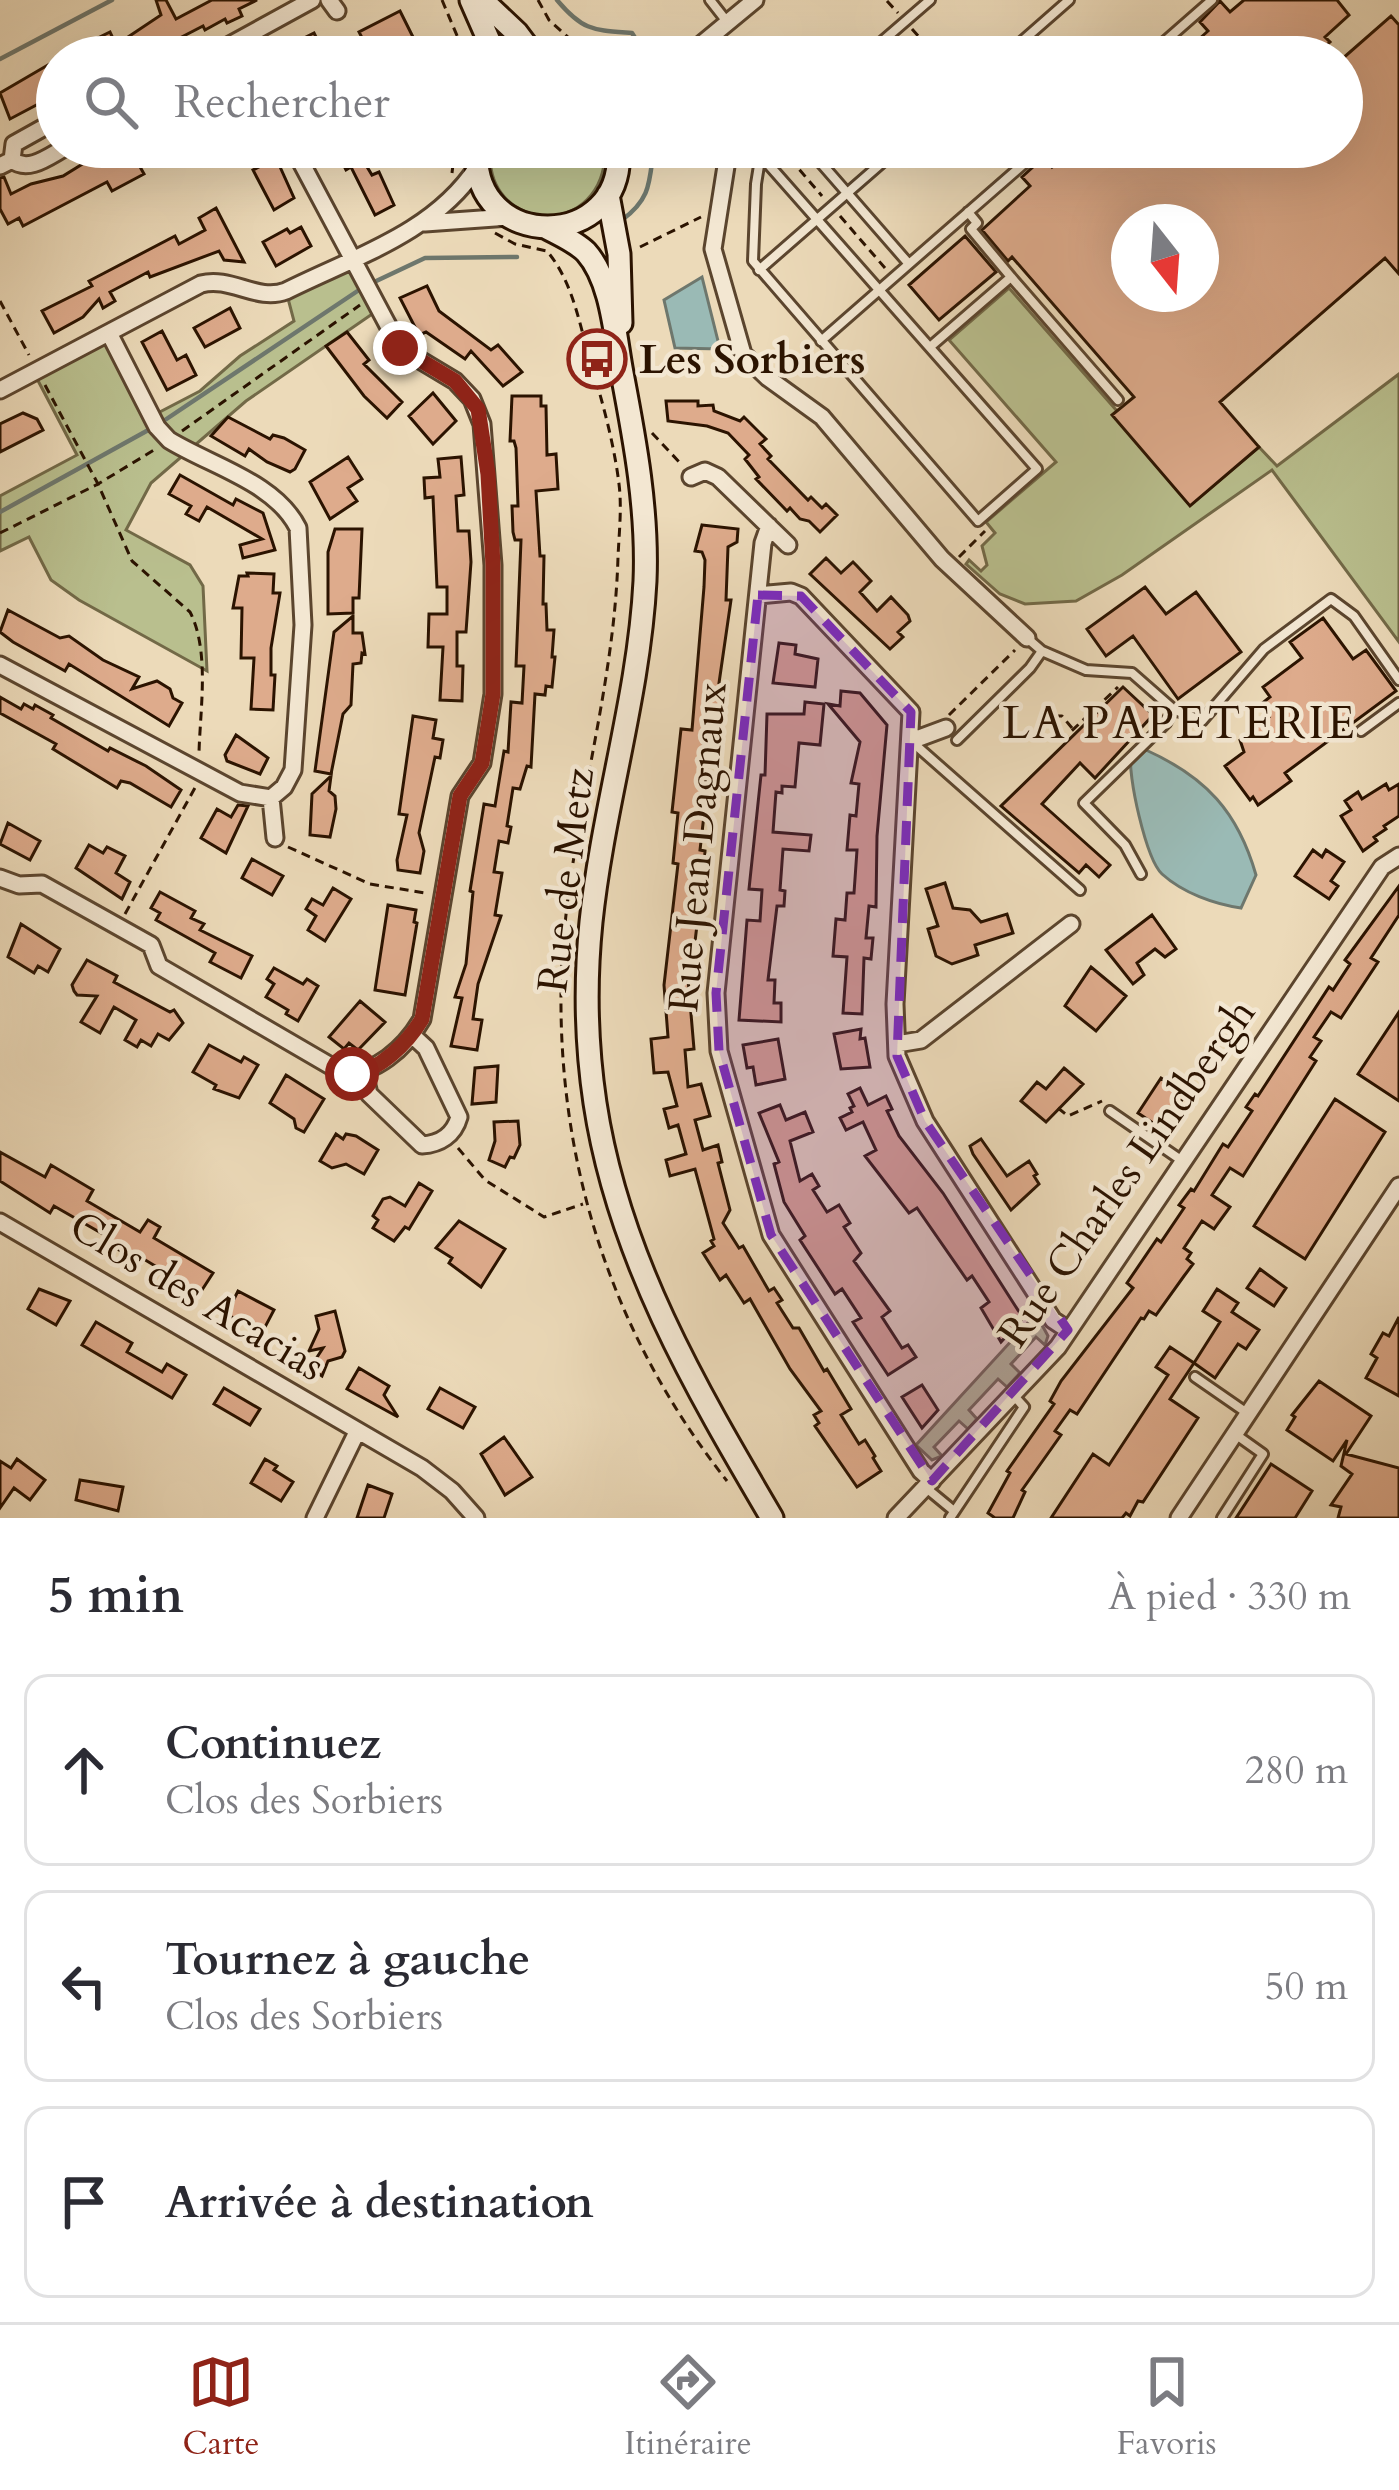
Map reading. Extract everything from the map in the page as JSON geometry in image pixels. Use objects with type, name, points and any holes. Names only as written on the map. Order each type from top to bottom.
[{"type":"main road","points":[[471,0],[487,36]]},
{"type":"main road","points":[[482,0],[519,36]]},
{"type":"main road","points":[[480,168],[488,196],[509,217],[548,228],[582,220],[608,195],[617,168]]},
{"type":"main road","name":"Rue de Metz","points":[[608,195],[619,254],[609,355]]},
{"type":"main road","name":"Rue de Metz","points":[[548,228],[586,252],[598,273],[609,355],[640,473],[645,575],[635,674],[591,920],[587,1010],[595,1102],[619,1205],[649,1292],[772,1518]]},
{"type":"street","points":[[246,36],[312,0]]},
{"type":"street","points":[[713,36],[755,0]]},
{"type":"street","points":[[36,131],[19,140],[6,163],[36,162]]},
{"type":"street","points":[[0,878],[20,886],[42,884],[118,926],[151,945],[159,966],[329,1067],[364,1072],[412,1035],[428,1000],[460,796],[482,763],[493,694],[493,565],[482,424],[472,399],[455,381],[400,348],[304,168]]},
{"type":"street","points":[[0,390],[210,281],[273,296],[352,259],[425,223],[456,196],[471,168]]},
{"type":"street","points":[[726,168],[713,249],[743,354],[822,416],[949,566],[1027,638]]},
{"type":"street","points":[[425,223],[509,217]]},
{"type":"street","points":[[0,665],[240,793],[271,798],[284,788],[293,770],[303,625],[298,528],[271,495],[161,430],[109,333]]},
{"type":"street","points":[[691,477],[705,471],[718,476],[788,545]]},
{"type":"street","name":"Rue Jean Dagnaux","points":[[769,526],[763,543],[716,993],[719,1051],[771,1235],[929,1484]]},
{"type":"street","points":[[758,595],[791,592],[801,596],[910,712],[895,1004],[897,1056],[925,1121],[1053,1320],[1068,1330]]},
{"type":"street","points":[[911,741],[951,734]]},
{"type":"street","points":[[271,798],[275,838]]},
{"type":"street","name":"Rue Charles Lindbergh","points":[[896,1518],[1058,1347],[1382,867],[1399,856]]},
{"type":"street","points":[[897,1044],[921,1040],[1071,924]]},
{"type":"street","points":[[364,1072],[369,1094],[422,1144],[436,1144],[455,1129],[459,1117],[426,1048],[412,1035]]},
{"type":"street","points":[[1179,1518],[1399,1186]]},
{"type":"street","name":"Clos des Acacias","points":[[0,1222],[438,1479],[476,1518]]},
{"type":"street","points":[[315,1518],[357,1432]]},
{"type":"lane","points":[[710,0],[728,24]]},
{"type":"lane","points":[[888,36],[930,0]]},
{"type":"lane","points":[[1028,36],[1069,0]]},
{"type":"lane","points":[[1171,36],[1212,0]]},
{"type":"lane","points":[[760,168],[752,250],[759,270],[978,521],[1037,469],[775,168]]},
{"type":"lane","points":[[826,168],[909,264]]},
{"type":"lane","points":[[759,270],[877,168]]},
{"type":"lane","points":[[821,341],[1019,168]]},
{"type":"lane","points":[[968,212],[977,223],[970,229],[1118,400]]},
{"type":"lane","points":[[930,347],[1011,277]]},
{"type":"lane","points":[[1027,638],[1086,670],[1132,673],[1172,709],[1202,721],[1264,649],[1331,599],[1354,616],[1399,680]]},
{"type":"lane","points":[[951,734],[1030,668],[1042,650]]},
{"type":"lane","points":[[1361,731],[1399,704]]},
{"type":"lane","points":[[1141,874],[1125,845],[1084,803],[1166,722],[1172,709]]},
{"type":"lane","points":[[911,741],[1080,890]]},
{"type":"lane","points":[[1110,1111],[1183,1161]]},
{"type":"lane","points":[[1196,1377],[1248,1414]]},
{"type":"lane","points":[[929,1484],[952,1515],[1024,1407],[1012,1395]]},
{"type":"lane","points":[[1222,1518],[1264,1454],[1234,1434]]},
{"type":"path","points":[[442,0],[457,36]]},
{"type":"path","points":[[538,0],[549,20],[567,36]]},
{"type":"path","points":[[450,180],[452,168]]},
{"type":"path","points":[[628,253],[719,208]]},
{"type":"path","points":[[482,231],[547,251],[562,274]]},
{"type":"path","points":[[0,533],[98,484],[161,430],[368,290]]},
{"type":"path","points":[[588,354],[609,355]]},
{"type":"path","points":[[83,455],[132,561],[196,622],[201,676],[198,783],[118,926]]},
{"type":"path","points":[[949,566],[987,533],[978,521]]},
{"type":"path","points":[[951,734],[947,716],[1027,638]]},
{"type":"path","points":[[1061,741],[1132,673]]},
{"type":"path","points":[[1054,716],[1061,716],[1074,729]]},
{"type":"path","points":[[275,838],[291,850],[370,884],[444,899]]},
{"type":"path","points":[[1058,1108],[1069,1116],[1103,1101]]},
{"type":"path","points":[[447,1135],[485,1180],[544,1217],[585,1204]]},
{"type":"highlighted area","points":[[758,595],[801,596],[911,712],[897,1056],[925,1121],[1068,1330],[932,1481],[771,1235],[719,1051],[716,993]]},
{"type":"green space","points":[[492,168],[602,168],[587,200],[567,212],[545,216],[523,211],[505,197]]},
{"type":"green space","points":[[351,259],[378,310],[246,401],[151,483],[126,530],[190,565],[203,586],[207,671],[51,580],[29,537],[0,551],[0,496],[77,455],[34,373],[109,333],[152,416],[200,391],[240,356],[294,321],[286,291]]},
{"type":"green space","points":[[1009,288],[1117,411],[1190,505],[1259,447],[1277,466],[1399,374],[1399,642],[1272,470],[1122,575],[1076,601],[1025,604],[1000,594],[966,564],[969,560],[981,571],[987,565],[982,546],[995,533],[986,522],[1056,462],[949,340]]},
{"type":"green space","points":[[1036,1314],[1048,1336],[1045,1345],[1036,1337],[1011,1364],[1020,1373],[1007,1387],[998,1379],[969,1410],[977,1419],[968,1429],[959,1421],[934,1447],[942,1456],[932,1460],[916,1445]]},
{"type":"water","points":[[702,277],[720,349],[675,348],[664,300]]},
{"type":"water","points":[[1146,750],[1202,785],[1240,833],[1256,875],[1241,908],[1189,892],[1156,865],[1132,779],[1131,753]]},
{"type":"building","points":[[156,0],[166,0],[176,19],[212,0],[257,0],[239,9],[242,16],[205,30],[203,26],[184,36],[130,36],[161,15]]},
{"type":"building","points":[[1244,0],[1337,0],[1349,15],[1326,36],[1202,36],[1208,31],[1200,22],[1220,1],[1230,12]]},
{"type":"building","points":[[400,11],[412,36],[361,36],[359,32]]},
{"type":"building","points":[[1391,16],[1399,25],[1399,274],[1385,258],[1220,402],[1259,447],[1190,506],[1112,415],[1134,397],[1012,257],[1008,261],[982,230],[1030,186],[1022,177],[1032,168],[1363,168],[1363,41]]},
{"type":"building","points":[[36,72],[36,105],[10,119],[0,93]]},
{"type":"building","points":[[76,168],[141,168],[144,174],[112,191],[107,182],[23,226],[19,218],[8,224],[0,209],[0,178],[4,177],[11,194]]},
{"type":"building","points":[[280,168],[294,198],[274,210],[253,170]]},
{"type":"building","points":[[352,168],[368,168],[372,175],[379,172],[394,205],[375,215]]},
{"type":"building","points":[[216,208],[244,262],[224,260],[219,251],[150,277],[148,272],[110,292],[115,301],[103,308],[99,299],[83,317],[54,333],[42,311],[175,236],[179,244],[205,230],[199,218]]},
{"type":"building","points":[[301,227],[311,246],[276,266],[263,242]]},
{"type":"building","points":[[965,236],[996,272],[939,320],[909,285]]},
{"type":"building","points":[[427,286],[439,311],[491,350],[498,345],[522,372],[503,386],[471,351],[465,359],[426,332],[419,335],[400,298]]},
{"type":"building","points":[[230,308],[240,328],[205,347],[194,328]]},
{"type":"building","points":[[162,331],[177,360],[186,355],[196,375],[167,390],[142,342]]},
{"type":"building","points":[[347,332],[369,360],[364,364],[402,402],[387,418],[326,346]]},
{"type":"building","points":[[433,393],[456,421],[433,444],[409,416]]},
{"type":"building","points":[[512,396],[541,396],[541,406],[546,406],[547,455],[556,454],[558,489],[536,491],[540,556],[544,556],[543,604],[547,630],[554,630],[555,657],[552,687],[546,686],[545,695],[535,694],[531,767],[527,766],[520,789],[513,788],[508,843],[499,841],[494,872],[502,873],[495,915],[501,916],[478,984],[473,1019],[482,1020],[477,1050],[451,1046],[462,998],[455,997],[466,964],[470,891],[484,804],[495,806],[504,751],[508,752],[511,702],[522,703],[524,666],[516,666],[521,540],[515,540],[513,532],[512,506],[518,506],[516,448],[510,441]]},
{"type":"building","points":[[666,401],[698,401],[698,406],[713,405],[714,411],[740,421],[744,417],[766,439],[760,444],[771,456],[768,459],[808,500],[811,497],[822,508],[826,504],[837,515],[820,532],[790,508],[787,511],[756,479],[745,459],[749,455],[728,433],[668,421]]},
{"type":"building","points":[[23,413],[37,419],[43,430],[0,452],[0,424]]},
{"type":"building","points":[[228,417],[270,439],[273,435],[284,438],[305,450],[295,469],[290,472],[267,462],[249,449],[245,456],[211,436]]},
{"type":"building","points":[[348,457],[362,479],[348,488],[357,501],[330,519],[310,482]]},
{"type":"building","points":[[461,457],[464,495],[456,496],[458,531],[469,531],[471,562],[466,632],[457,632],[462,701],[440,700],[443,647],[428,647],[429,614],[447,614],[447,587],[437,587],[433,497],[425,498],[424,478],[440,477],[438,459]]},
{"type":"building","points":[[180,475],[233,505],[236,499],[263,513],[275,550],[243,558],[240,545],[262,539],[207,507],[199,521],[186,514],[191,506],[169,494]]},
{"type":"building","points":[[702,525],[738,529],[737,542],[728,547],[726,600],[731,600],[719,715],[707,713],[703,748],[715,749],[713,765],[707,764],[704,800],[711,801],[709,816],[704,815],[700,850],[705,851],[704,866],[692,967],[687,967],[694,1049],[685,1050],[688,1087],[701,1084],[710,1116],[695,1120],[703,1150],[718,1145],[730,1210],[723,1223],[739,1248],[743,1246],[769,1291],[774,1288],[782,1300],[777,1303],[793,1328],[799,1328],[851,1409],[841,1415],[859,1444],[865,1440],[875,1456],[881,1471],[857,1487],[815,1426],[819,1423],[814,1415],[821,1411],[790,1369],[750,1299],[744,1303],[726,1275],[720,1280],[703,1253],[714,1246],[714,1239],[695,1169],[670,1176],[666,1160],[686,1154],[678,1125],[669,1128],[664,1109],[677,1106],[668,1072],[654,1073],[651,1039],[668,1037],[664,985],[678,864],[673,863],[678,813],[672,812],[681,729],[692,730],[705,560],[702,552],[695,551]]},
{"type":"building","points":[[335,529],[362,529],[359,598],[353,598],[353,613],[328,614],[328,552]]},
{"type":"building","points":[[826,558],[841,573],[853,562],[857,566],[871,581],[860,592],[877,611],[891,597],[908,615],[910,621],[898,632],[903,637],[890,649],[810,574]]},
{"type":"building","points":[[274,574],[273,593],[280,593],[271,648],[273,710],[251,709],[254,658],[241,658],[242,608],[233,608],[239,576]]},
{"type":"building","points":[[1145,587],[1166,614],[1196,592],[1241,652],[1178,699],[1133,636],[1106,656],[1087,629]]},
{"type":"building","points":[[8,610],[60,638],[69,636],[139,677],[132,689],[157,681],[170,689],[182,703],[169,726],[69,664],[65,671],[13,642],[0,632]]},
{"type":"building","points":[[353,616],[353,633],[362,633],[365,654],[361,663],[353,664],[351,705],[343,714],[331,774],[315,771],[334,632]]},
{"type":"building","points":[[1323,618],[1353,659],[1366,650],[1396,691],[1285,773],[1291,781],[1258,805],[1225,766],[1244,752],[1240,740],[1269,717],[1260,705],[1270,697],[1263,687],[1302,658],[1290,642]]},
{"type":"building","points":[[779,643],[796,645],[795,654],[818,659],[815,687],[773,683]]},
{"type":"building","points":[[1123,687],[1153,715],[1095,778],[1080,763],[1042,804],[1110,865],[1099,877],[1086,865],[1079,873],[1001,806]]},
{"type":"building","points":[[841,691],[860,693],[887,725],[876,907],[869,906],[866,938],[873,938],[871,959],[864,958],[862,1014],[843,1013],[847,957],[833,956],[836,919],[845,920],[847,893],[854,893],[857,850],[847,850],[859,784],[851,783],[860,742],[828,704],[840,706]]},
{"type":"building","points":[[0,697],[21,709],[24,704],[33,709],[35,705],[181,790],[171,807],[130,783],[121,781],[117,788],[53,749],[56,744],[0,713]]},
{"type":"building","points":[[805,702],[824,704],[820,745],[799,743],[795,787],[782,786],[782,793],[776,792],[773,832],[811,835],[809,851],[783,849],[780,890],[785,891],[784,906],[777,906],[768,980],[775,980],[774,1003],[781,1003],[781,1022],[739,1020],[747,920],[760,921],[762,890],[749,889],[761,775],[765,775],[767,714],[804,714]]},
{"type":"building","points":[[413,716],[436,720],[433,738],[443,740],[419,833],[424,851],[420,873],[398,870],[397,860],[407,815],[399,814]]},
{"type":"building","points":[[236,735],[268,758],[260,774],[227,761],[225,755]]},
{"type":"building","points":[[331,776],[329,791],[335,796],[336,809],[330,837],[310,835],[312,794]]},
{"type":"building","points":[[1386,784],[1389,790],[1399,784],[1399,816],[1363,851],[1341,816],[1351,810],[1345,801],[1358,792],[1362,799]]},
{"type":"building","points":[[238,805],[248,806],[226,853],[201,838],[217,809],[231,817]]},
{"type":"building","points":[[8,823],[40,841],[30,860],[0,844]]},
{"type":"building","points":[[89,845],[125,856],[116,873],[130,882],[122,899],[76,868]]},
{"type":"building","points":[[1313,850],[1322,857],[1326,850],[1344,862],[1331,881],[1338,886],[1329,899],[1295,876]]},
{"type":"building","points":[[252,859],[283,876],[272,895],[242,878]]},
{"type":"building","points":[[945,883],[953,908],[970,910],[981,922],[1007,914],[1013,933],[975,945],[978,955],[952,964],[936,956],[928,929],[938,926],[926,889]]},
{"type":"building","points":[[1399,886],[1399,915],[1371,958],[1378,962],[1341,1018],[1331,1012],[1314,1037],[1321,1041],[1310,1057],[1316,1061],[1243,1176],[1230,1168],[1212,1195],[1230,1207],[1214,1229],[1202,1221],[1184,1248],[1191,1253],[1187,1259],[1193,1264],[1156,1315],[1149,1311],[1141,1318],[1077,1414],[1070,1410],[1055,1431],[1061,1435],[1022,1490],[1013,1518],[995,1518],[988,1513],[1007,1471],[1054,1404],[1050,1401],[1061,1381],[1133,1288],[1127,1283],[1157,1239],[1161,1242],[1184,1208],[1179,1205],[1194,1191],[1223,1144],[1228,1147],[1252,1111],[1246,1107],[1258,1096],[1329,987],[1333,990],[1350,964],[1345,960]]},
{"type":"building","points":[[333,888],[351,899],[325,941],[308,930],[316,916],[306,909],[312,899],[323,905]]},
{"type":"building","points":[[160,892],[195,911],[191,918],[204,924],[200,930],[252,956],[241,978],[210,962],[215,953],[156,920],[160,913],[151,908]]},
{"type":"building","points":[[388,905],[416,910],[405,995],[375,990]]},
{"type":"building","points":[[1152,915],[1176,949],[1165,957],[1155,949],[1137,963],[1144,975],[1133,984],[1106,950]]},
{"type":"building","points":[[21,924],[60,949],[48,972],[38,966],[34,973],[8,957]]},
{"type":"building","points":[[87,960],[117,976],[114,982],[174,1010],[183,1023],[169,1040],[158,1034],[151,1046],[141,1040],[137,1047],[125,1040],[136,1020],[114,1007],[100,1033],[81,1022],[97,996],[77,995],[72,985]]},
{"type":"building","points":[[1091,967],[1126,996],[1096,1031],[1065,1006]]},
{"type":"building","points":[[274,968],[303,984],[307,979],[318,986],[298,1021],[266,997],[274,984],[267,979]]},
{"type":"building","points":[[360,1001],[385,1022],[358,1050],[349,1043],[344,1049],[329,1037]]},
{"type":"building","points":[[1399,1012],[1399,1101],[1358,1074]]},
{"type":"building","points":[[861,1029],[870,1067],[841,1069],[834,1034]]},
{"type":"building","points":[[778,1039],[785,1079],[756,1085],[743,1045]]},
{"type":"building","points":[[209,1045],[241,1062],[244,1057],[258,1065],[239,1098],[214,1089],[216,1085],[193,1072]]},
{"type":"building","points":[[498,1066],[496,1102],[472,1104],[475,1068]]},
{"type":"building","points":[[1064,1068],[1083,1084],[1046,1122],[1021,1101],[1037,1082],[1046,1089]]},
{"type":"building","points":[[286,1075],[324,1099],[304,1132],[270,1103]]},
{"type":"building","points":[[1161,1078],[1186,1094],[1172,1115],[1180,1121],[1171,1135],[1138,1113]]},
{"type":"building","points":[[860,1088],[868,1105],[886,1096],[892,1109],[887,1111],[899,1136],[943,1193],[1023,1318],[1001,1342],[981,1308],[989,1302],[972,1276],[967,1280],[917,1208],[909,1213],[865,1156],[876,1150],[863,1122],[846,1130],[840,1118],[854,1106],[848,1094]]},
{"type":"building","points":[[1335,1099],[1385,1132],[1305,1259],[1254,1226]]},
{"type":"building","points":[[780,1105],[786,1120],[805,1112],[813,1132],[790,1141],[800,1181],[812,1174],[819,1186],[813,1190],[827,1212],[839,1205],[850,1223],[844,1227],[861,1253],[854,1261],[890,1311],[882,1317],[902,1348],[908,1345],[916,1357],[888,1375],[853,1322],[861,1318],[842,1289],[835,1294],[800,1240],[805,1236],[784,1202],[774,1164],[779,1162],[759,1113]]},
{"type":"building","points":[[518,1121],[520,1145],[514,1158],[505,1167],[489,1160],[494,1122]]},
{"type":"building","points":[[336,1134],[343,1139],[346,1134],[356,1136],[378,1150],[364,1174],[346,1164],[332,1168],[320,1161]]},
{"type":"building","points":[[981,1139],[1007,1176],[1029,1161],[1037,1174],[1039,1184],[1011,1210],[973,1154],[970,1146]]},
{"type":"building","points":[[0,1152],[45,1177],[51,1165],[93,1190],[87,1201],[140,1232],[148,1220],[160,1227],[154,1238],[213,1273],[200,1293],[105,1242],[108,1237],[54,1206],[50,1213],[0,1181]]},
{"type":"building","points":[[419,1183],[432,1191],[409,1229],[405,1227],[394,1241],[373,1228],[378,1220],[373,1216],[383,1199],[390,1197],[405,1206]]},
{"type":"building","points":[[459,1221],[505,1249],[481,1287],[436,1248]]},
{"type":"building","points":[[1260,1269],[1286,1288],[1274,1306],[1247,1288]]},
{"type":"building","points":[[39,1289],[70,1301],[56,1325],[28,1309]]},
{"type":"building","points":[[1217,1289],[1238,1303],[1232,1312],[1259,1330],[1246,1349],[1238,1344],[1215,1378],[1194,1363],[1220,1322],[1203,1311]]},
{"type":"building","points":[[238,1291],[274,1310],[264,1329],[226,1315]]},
{"type":"building","points":[[335,1311],[345,1351],[342,1357],[328,1361],[322,1376],[310,1368],[323,1348],[309,1351],[319,1329],[316,1316]]},
{"type":"building","points":[[1399,1317],[1399,1396],[1366,1378],[1377,1358],[1371,1354]]},
{"type":"building","points":[[96,1322],[132,1343],[127,1352],[162,1372],[167,1364],[186,1375],[172,1398],[82,1345]]},
{"type":"building","points":[[1170,1347],[1194,1363],[1170,1399],[1198,1418],[1143,1502],[1138,1501],[1130,1516],[1126,1513],[1122,1518],[1051,1518],[1093,1454],[1109,1465],[1168,1375],[1156,1367]]},
{"type":"building","points":[[359,1368],[389,1386],[384,1395],[398,1417],[347,1389]]},
{"type":"building","points":[[1319,1381],[1371,1416],[1346,1454],[1399,1468],[1399,1518],[1338,1518],[1341,1507],[1331,1505],[1352,1474],[1341,1466],[1347,1440],[1333,1461],[1287,1430],[1292,1415]]},
{"type":"building","points":[[922,1385],[938,1410],[922,1428],[902,1397]]},
{"type":"building","points":[[224,1388],[260,1409],[250,1425],[214,1404]]},
{"type":"building","points":[[440,1388],[475,1407],[463,1428],[428,1409]]},
{"type":"building","points":[[504,1437],[532,1477],[505,1495],[481,1454]]},
{"type":"building","points":[[17,1459],[45,1480],[30,1500],[14,1488],[0,1508],[0,1461],[11,1468]]},
{"type":"building","points":[[265,1459],[293,1482],[281,1501],[251,1483]]},
{"type":"building","points":[[1271,1464],[1312,1491],[1295,1518],[1236,1518]]},
{"type":"building","points":[[80,1480],[123,1487],[118,1511],[76,1500]]},
{"type":"building","points":[[368,1485],[392,1494],[384,1518],[357,1518]]},
{"type":"waterway","points":[[44,36],[112,0]]},
{"type":"waterway","points":[[557,0],[582,23],[634,36]]},
{"type":"waterway","points":[[0,59],[36,40]]},
{"type":"waterway","points":[[622,220],[644,196],[651,168]]},
{"type":"waterway","points":[[372,283],[425,258],[517,257]]},
{"type":"waterway","points":[[162,422],[362,288]]},
{"type":"waterway","points":[[0,512],[152,428]]},
{"type":"place","name":"Les Sorbiers","points":[[597,359]]},
{"type":"district","name":"LA PAPETERIE","points":[[1180,723]]},
{"type":"route","points":[[352,1074],[375,1067],[412,1035],[422,1019],[460,796],[482,763],[493,694],[493,565],[488,474],[478,409],[455,381],[400,348]]}]
